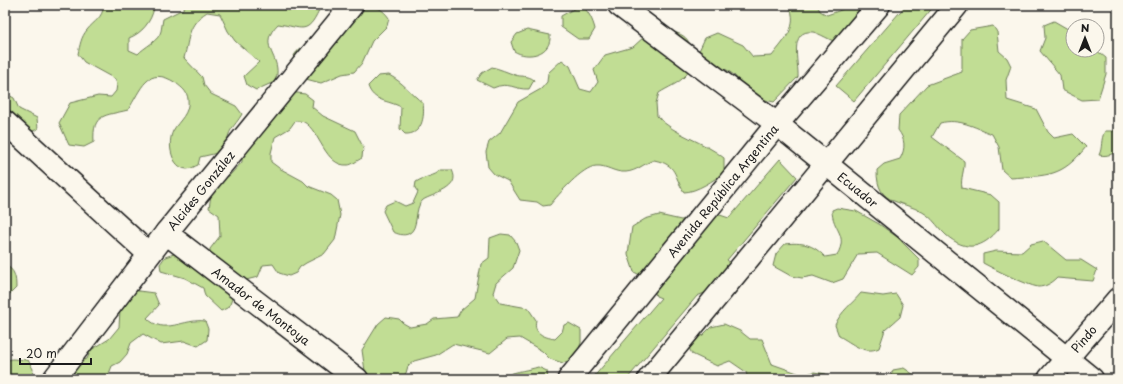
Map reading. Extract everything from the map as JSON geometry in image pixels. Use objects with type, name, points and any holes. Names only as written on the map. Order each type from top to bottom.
[{"type":"street","name":"Alcides González","points":[[54,379],[166,233],[352,5]]},
{"type":"street","name":"Ecuador","points":[[619,5],[777,124],[1092,379]]},
{"type":"street","name":"Avenida República Argentina","points":[[569,379],[777,124],[879,5]]},
{"type":"street","points":[[649,379],[957,5]]},
{"type":"street","points":[[5,122],[150,254]]},
{"type":"street","name":"Amador de Montoya","points":[[166,233],[357,379]]},
{"type":"street","name":"Pindo","points":[[1049,379],[1118,299]]},
{"type":"green space","points":[[360,4],[379,8],[389,18],[387,26],[372,41],[362,63],[354,72],[342,74],[321,83],[298,77],[293,64],[294,55],[322,28],[337,5]]},
{"type":"green space","points":[[104,5],[153,5],[154,8],[151,18],[142,30],[129,38],[129,50],[138,54],[160,35],[163,19],[183,9],[186,5],[225,5],[227,7],[240,5],[316,5],[319,10],[311,24],[307,27],[298,28],[278,24],[272,31],[269,38],[269,44],[277,67],[277,76],[274,82],[256,90],[247,85],[244,76],[259,62],[235,41],[228,31],[220,14],[207,12],[196,22],[190,32],[184,58],[202,77],[204,85],[211,94],[236,106],[242,114],[230,132],[227,147],[222,152],[200,157],[198,165],[187,169],[182,168],[174,160],[170,142],[175,127],[186,113],[188,99],[180,86],[166,78],[158,76],[151,78],[146,82],[128,110],[107,115],[98,121],[95,126],[94,142],[84,147],[69,145],[59,123],[70,103],[98,96],[111,97],[116,91],[117,84],[115,79],[84,62],[78,54],[83,35],[100,16]]},
{"type":"green space","points":[[789,5],[817,5],[820,11],[827,15],[848,6],[858,8],[863,16],[839,43],[813,32],[805,32],[800,36],[796,48],[798,77],[774,102],[757,98],[749,93],[734,75],[727,70],[718,68],[698,53],[705,38],[717,33],[743,45],[753,57],[772,56],[786,38],[791,26],[792,13]]},
{"type":"green space","points":[[906,5],[935,5],[854,101],[836,86]]},
{"type":"green space","points":[[577,7],[583,7],[585,9],[593,23],[595,29],[589,39],[578,39],[561,27],[561,16]]},
{"type":"green space","points":[[1054,21],[1065,27],[1065,58],[1106,58],[1106,74],[1098,99],[1082,100],[1062,90],[1060,75],[1040,51],[1045,38],[1044,25]]},
{"type":"green space","points":[[993,26],[997,32],[999,51],[1007,58],[1011,66],[1006,80],[1007,100],[1036,109],[1048,132],[1054,138],[1073,134],[1086,147],[1077,157],[1061,170],[1044,175],[1011,178],[1002,170],[999,147],[992,134],[960,122],[940,123],[932,137],[964,161],[962,188],[991,195],[999,202],[999,229],[981,244],[968,246],[954,241],[946,235],[927,215],[887,197],[881,191],[878,182],[877,170],[884,164],[900,159],[902,155],[904,144],[898,130],[899,115],[927,85],[962,72],[962,39],[970,30]]},
{"type":"green space","points":[[527,30],[550,35],[550,42],[547,47],[538,54],[526,55],[514,51],[511,42],[517,34]]},
{"type":"green space","points":[[658,30],[678,33],[687,39],[690,44],[691,64],[687,74],[679,81],[659,93],[656,103],[657,116],[672,129],[708,147],[724,158],[724,172],[705,185],[694,190],[684,192],[674,172],[662,162],[654,160],[626,172],[596,166],[584,171],[578,176],[550,205],[543,206],[537,202],[520,200],[508,181],[494,174],[488,167],[486,152],[489,142],[500,133],[518,102],[541,89],[547,82],[548,73],[562,60],[570,66],[580,89],[591,92],[598,82],[594,70],[605,55],[633,47],[645,36]]},
{"type":"green space","points":[[492,67],[515,75],[529,77],[534,80],[529,89],[524,89],[503,85],[493,88],[477,80],[482,73]]},
{"type":"green space","points":[[389,75],[399,81],[423,103],[423,119],[419,128],[411,134],[405,134],[400,129],[401,107],[377,98],[370,91],[368,86],[378,76]]},
{"type":"green space","points":[[290,92],[305,94],[313,100],[312,107],[323,116],[355,131],[363,147],[362,158],[348,165],[340,164],[328,155],[310,127],[302,121],[295,121],[290,128],[275,137],[271,153],[271,162],[303,181],[308,186],[331,195],[337,200],[340,215],[335,240],[324,254],[300,267],[296,273],[289,276],[279,273],[273,264],[263,265],[258,277],[246,280],[210,261],[210,249],[220,236],[219,215],[209,208],[212,189],[220,180],[229,176],[242,162],[242,150]]},
{"type":"green space","points":[[5,93],[14,98],[19,109],[37,118],[38,129],[30,132],[5,112]]},
{"type":"green space","points":[[1105,131],[1118,131],[1118,153],[1105,156],[1099,155]]},
{"type":"green space","points":[[780,159],[797,177],[727,260],[735,266],[739,272],[735,293],[723,296],[707,292],[697,296],[627,379],[592,379],[661,298],[656,296],[653,288],[642,276],[634,272],[628,254],[632,227],[645,219],[659,215],[681,220],[720,215],[729,218]]},
{"type":"green space","points":[[441,170],[452,170],[454,176],[453,182],[450,186],[445,190],[423,200],[418,208],[412,231],[404,235],[393,232],[383,211],[386,205],[395,201],[405,206],[413,203],[418,192],[415,188],[416,182]]},
{"type":"green space","points":[[837,208],[856,211],[879,224],[897,237],[919,259],[919,267],[912,275],[877,253],[858,254],[843,279],[832,283],[813,276],[802,278],[791,276],[773,266],[776,254],[785,244],[797,243],[807,245],[816,249],[825,257],[837,255],[840,248],[841,237],[834,223],[832,210]]},
{"type":"green space","points":[[501,234],[510,235],[516,242],[519,250],[513,268],[496,283],[493,293],[500,303],[528,308],[536,320],[536,328],[543,336],[555,339],[562,332],[564,325],[569,323],[581,330],[581,343],[575,358],[563,363],[550,359],[542,351],[520,338],[507,339],[490,353],[453,344],[436,355],[414,361],[408,366],[406,373],[400,379],[372,379],[365,371],[362,350],[378,324],[386,317],[399,319],[410,327],[427,324],[434,319],[457,317],[461,310],[475,298],[481,264],[489,258],[490,238]]},
{"type":"green space","points":[[1043,241],[1066,260],[1081,260],[1097,270],[1093,281],[1057,278],[1053,282],[1038,287],[1018,280],[983,263],[983,254],[996,251],[1022,252],[1031,244]]},
{"type":"green space","points":[[174,254],[231,292],[232,299],[229,307],[221,311],[205,296],[203,288],[185,278],[161,271],[160,264],[165,257]]},
{"type":"green space","points":[[5,265],[11,269],[14,274],[16,288],[5,299]]},
{"type":"green space","points":[[131,290],[154,293],[159,305],[147,318],[154,323],[160,326],[167,326],[205,321],[208,329],[207,340],[198,346],[184,341],[161,344],[143,334],[131,343],[127,354],[120,362],[112,366],[107,379],[66,379],[73,363],[87,359],[91,350],[109,339],[119,327],[120,310]]},
{"type":"green space","points":[[861,293],[883,296],[896,294],[903,305],[900,317],[885,330],[879,348],[874,350],[858,347],[839,336],[835,325],[843,312]]},
{"type":"green space","points":[[724,324],[740,331],[750,339],[762,339],[772,364],[803,375],[814,372],[826,374],[829,379],[748,379],[746,372],[730,361],[717,366],[692,354],[686,342],[703,335],[711,327]]},
{"type":"green space","points":[[12,359],[28,360],[33,369],[32,379],[5,379],[5,361]]},
{"type":"green space","points":[[538,367],[547,371],[548,379],[508,379],[508,375]]},
{"type":"green space","points":[[904,368],[920,379],[891,379],[890,377],[893,370]]}]
